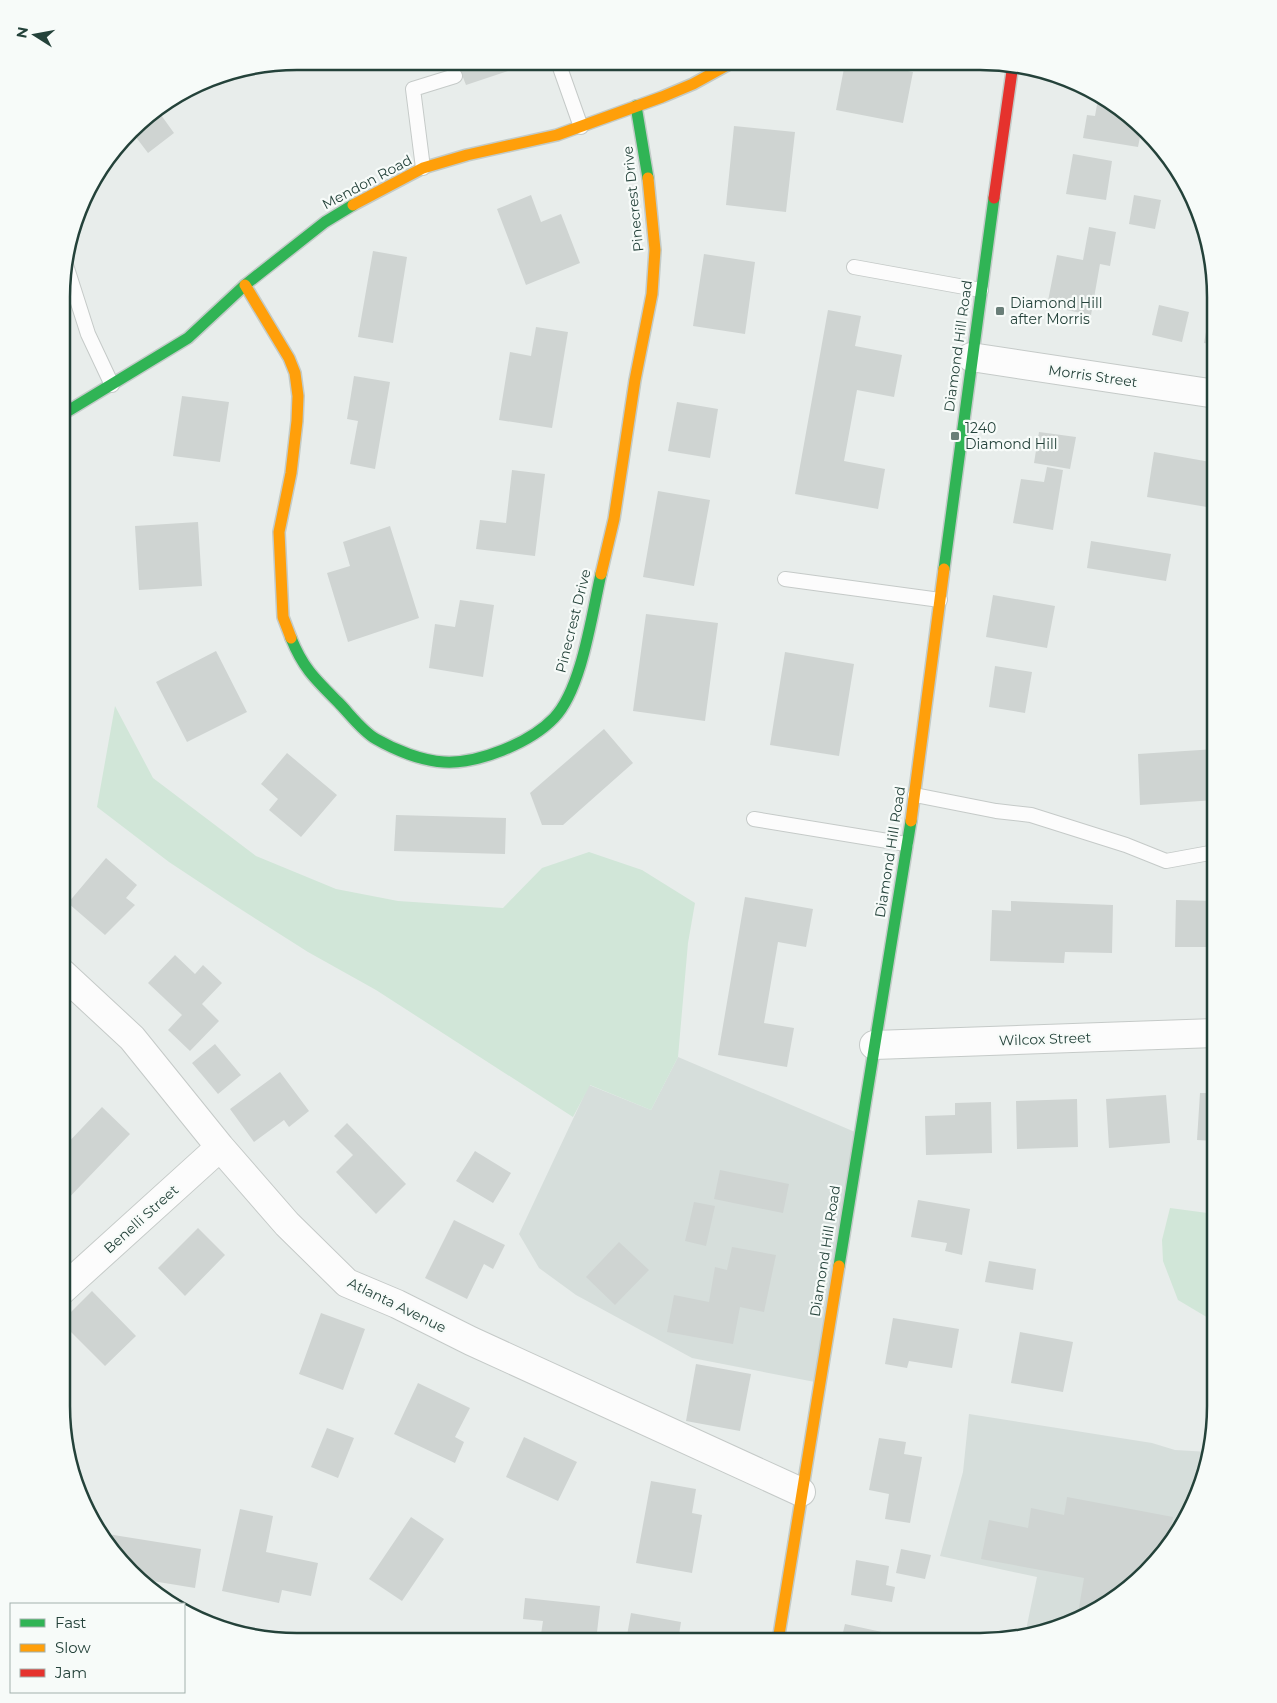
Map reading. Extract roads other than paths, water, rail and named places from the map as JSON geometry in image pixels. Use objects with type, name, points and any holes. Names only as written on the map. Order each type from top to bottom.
[{"type":"main road","name":"Mendon Road","points":[[70,410],[188,338],[220,305],[325,222],[423,168],[467,155],[557,136],[693,84],[717,70]]},
{"type":"main road","name":"Diamond Hill Road","points":[[779,1633],[915,795],[971,357],[1013,73]]},
{"type":"main road","name":"Pinecrest Drive","points":[[245,285],[289,358],[295,373],[298,396],[297,421],[291,473],[283,502],[280,541],[283,617],[308,672],[374,738],[407,752],[443,762],[473,760],[518,743],[536,733],[555,717],[568,697],[578,671],[614,518],[635,380],[652,294],[655,250],[648,178],[636,106]]},
{"type":"street","name":"Morris Street","points":[[971,357],[1207,393]]},
{"type":"street","name":"Atlanta Avenue","points":[[70,980],[132,1038],[220,1147],[287,1224],[329,1263],[347,1283],[397,1304],[471,1341],[801,1492]]},
{"type":"street","name":"Wilcox Street","points":[[874,1045],[1207,1033]]},
{"type":"street","name":"Benelli Street","points":[[70,1284],[220,1147]]},
{"type":"lane","points":[[561,70],[580,127]]},
{"type":"lane","points":[[423,168],[413,89],[455,76]]},
{"type":"lane","points":[[854,267],[981,290]]},
{"type":"lane","points":[[71,279],[88,334],[112,385]]},
{"type":"lane","points":[[784,579],[940,600]]},
{"type":"lane","points":[[915,795],[996,811],[1031,815],[1126,845],[1166,861],[1207,854]]},
{"type":"lane","points":[[754,819],[906,844]]},
{"type":"place","name":"Diamond Hill after Morris","points":[[1000,311]]},
{"type":"place","name":"1240 Diamond Hill","points":[[955,436]]}]
